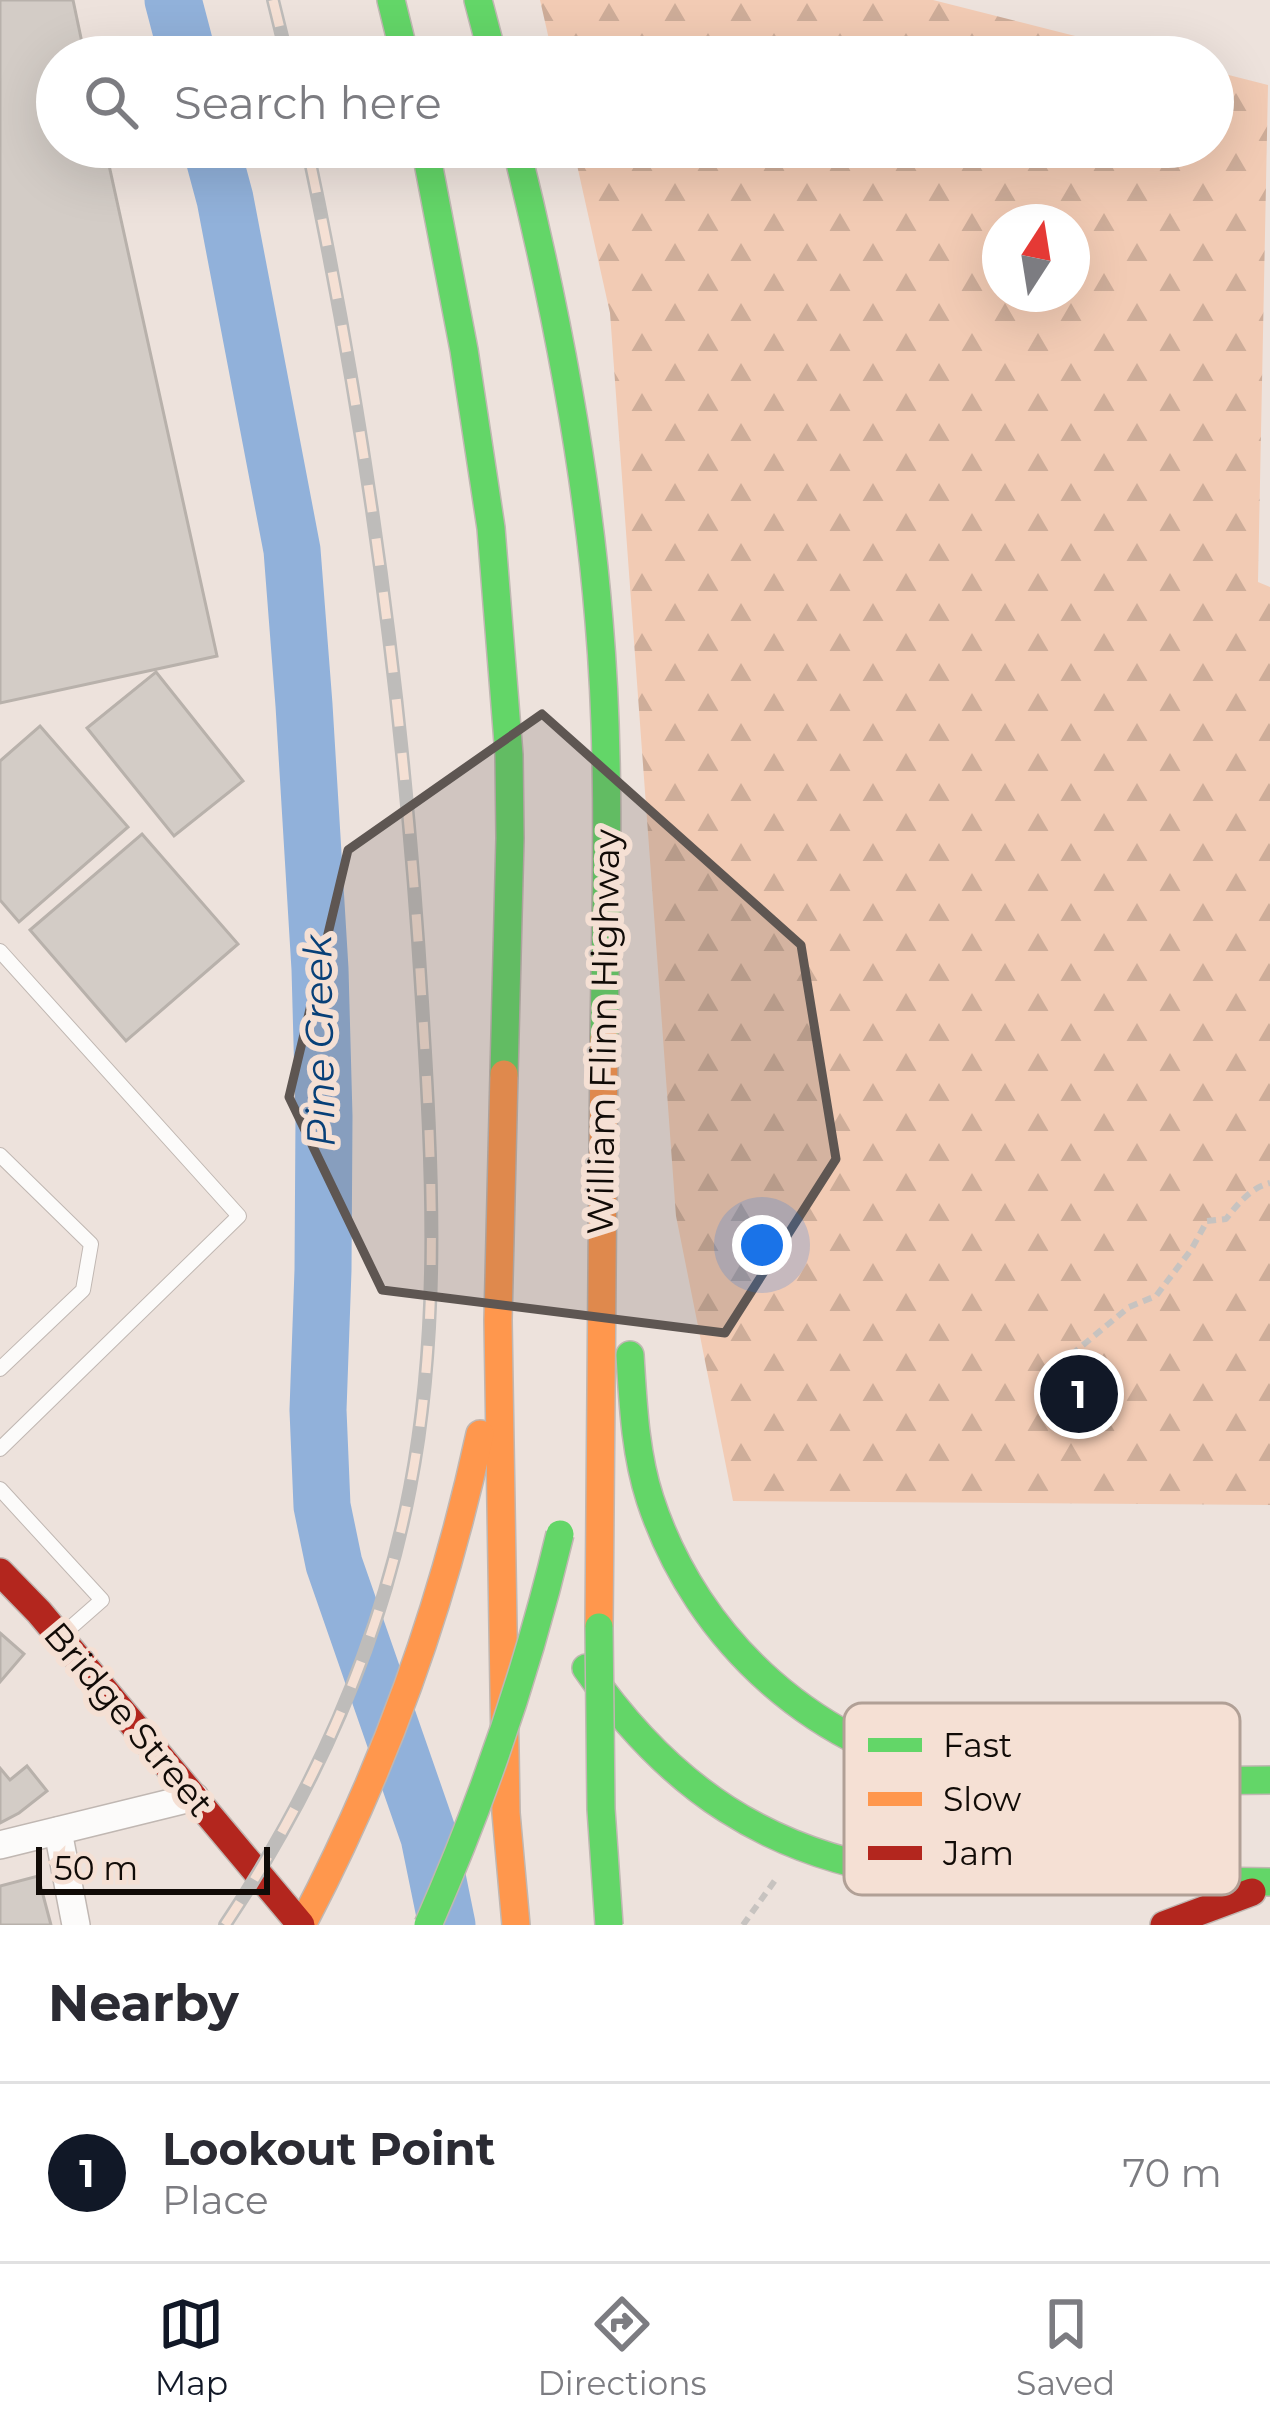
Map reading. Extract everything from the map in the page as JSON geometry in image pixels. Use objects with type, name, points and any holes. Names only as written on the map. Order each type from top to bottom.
[{"type":"main road","points":[[391,0],[400,36]]},
{"type":"main road","points":[[478,0],[487,36]]},
{"type":"main road","points":[[429,168],[479,446],[504,675],[510,838],[499,1426],[506,1813],[516,1925]]},
{"type":"main road","name":"William Flinn Highway","points":[[520,168],[569,396],[593,558],[604,706],[607,887],[599,1627],[601,1809],[609,1925]]},
{"type":"main road","points":[[607,887],[640,1463],[663,1537],[699,1604],[742,1657],[789,1700],[844,1735]]},
{"type":"main road","points":[[572,1470],[600,1294]]},
{"type":"main road","points":[[301,1925],[339,1856],[429,1629],[481,1426],[498,1321]]},
{"type":"main road","points":[[499,1426],[522,1530],[567,1634],[631,1731],[710,1801],[760,1830],[844,1861]]},
{"type":"main road","points":[[428,1925],[464,1844],[518,1695],[562,1523]]},
{"type":"main road","name":"Bridge Street","points":[[0,1572],[301,1925]]},
{"type":"main road","points":[[1240,1780],[1270,1780]]},
{"type":"main road","points":[[1240,1883],[1270,1884]]},
{"type":"main road","points":[[1164,1925],[1270,1884]]},
{"type":"street","points":[[0,1845],[195,1797]]},
{"type":"street","points":[[58,1831],[76,1925]]},
{"type":"lane","points":[[0,951],[239,1216],[0,1449]]},
{"type":"lane","points":[[0,1155],[92,1244],[83,1290],[0,1369]]},
{"type":"lane","points":[[0,1489],[102,1600],[60,1637]]},
{"type":"path","points":[[1079,1394],[1065,1360],[1129,1307],[1156,1296],[1207,1221],[1226,1219],[1243,1198],[1270,1183]]},
{"type":"path","points":[[743,1925],[798,1846]]},
{"type":"highlighted area","points":[[542,714],[801,945],[836,1159],[725,1333],[382,1290],[289,1097],[348,850]]},
{"type":"green space","points":[[540,0],[933,0],[1075,36],[548,36]]},
{"type":"green space","points":[[1234,76],[1268,85],[1258,582],[1270,587],[1270,1505],[733,1501],[676,1216],[610,313],[578,168],[1234,168]]},
{"type":"building","points":[[0,0],[73,0],[81,36],[36,36],[36,168],[110,168],[217,656],[0,703]]},
{"type":"building","points":[[156,672],[243,781],[174,836],[87,728]]},
{"type":"building","points":[[40,726],[128,827],[19,922],[0,900],[0,761]]},
{"type":"building","points":[[142,834],[238,944],[126,1041],[30,930]]},
{"type":"building","points":[[0,1633],[24,1654],[0,1682]]},
{"type":"building","points":[[27,1766],[47,1791],[0,1823],[0,1768],[10,1780]]},
{"type":"building","points":[[38,1876],[51,1925],[0,1925],[0,1886]]},
{"type":"waterway","name":"Pine Creek","points":[[173,0],[182,36]]},
{"type":"waterway","name":"Pine Creek","points":[[217,168],[292,550],[320,969],[324,1116],[318,1410],[322,1506],[334,1564],[429,1837],[447,1925]]},
{"type":"railway","points":[[273,0],[282,36]]},
{"type":"railway","points":[[225,1925],[314,1770],[381,1604],[420,1428],[430,1306],[426,1063],[394,679],[348,359],[311,168]]},
{"type":"traffic: fast","points":[[391,0],[400,36]]},
{"type":"traffic: fast","points":[[478,0],[487,36]]},
{"type":"traffic: fast","points":[[429,168],[491,528],[509,755],[504,1074]]},
{"type":"traffic: fast","points":[[521,168],[567,382],[593,561],[606,778],[604,1039]]},
{"type":"traffic: fast","points":[[630,1355],[641,1464],[671,1551],[732,1644],[771,1683],[844,1733]]},
{"type":"traffic: fast","points":[[428,1925],[503,1732],[560,1534]]},
{"type":"traffic: fast","points":[[599,1627],[601,1809],[609,1925]]},
{"type":"traffic: fast","points":[[586,1668],[618,1711],[688,1781],[768,1832],[844,1860]]},
{"type":"traffic: fast","points":[[1240,1780],[1270,1780]]},
{"type":"traffic: fast","points":[[1240,1882],[1270,1882]]},
{"type":"traffic: slow","points":[[599,1627],[604,1039]]},
{"type":"traffic: slow","points":[[504,1074],[498,1320],[506,1813],[516,1925]]},
{"type":"traffic: slow","points":[[302,1925],[359,1806],[408,1686],[448,1562],[480,1434]]},
{"type":"traffic: jam","points":[[0,1572],[39,1612],[301,1925]]},
{"type":"traffic: jam","points":[[1164,1925],[1252,1892]]},
{"type":"place","name":"Lookout Point","points":[[1079,1394]]}]
